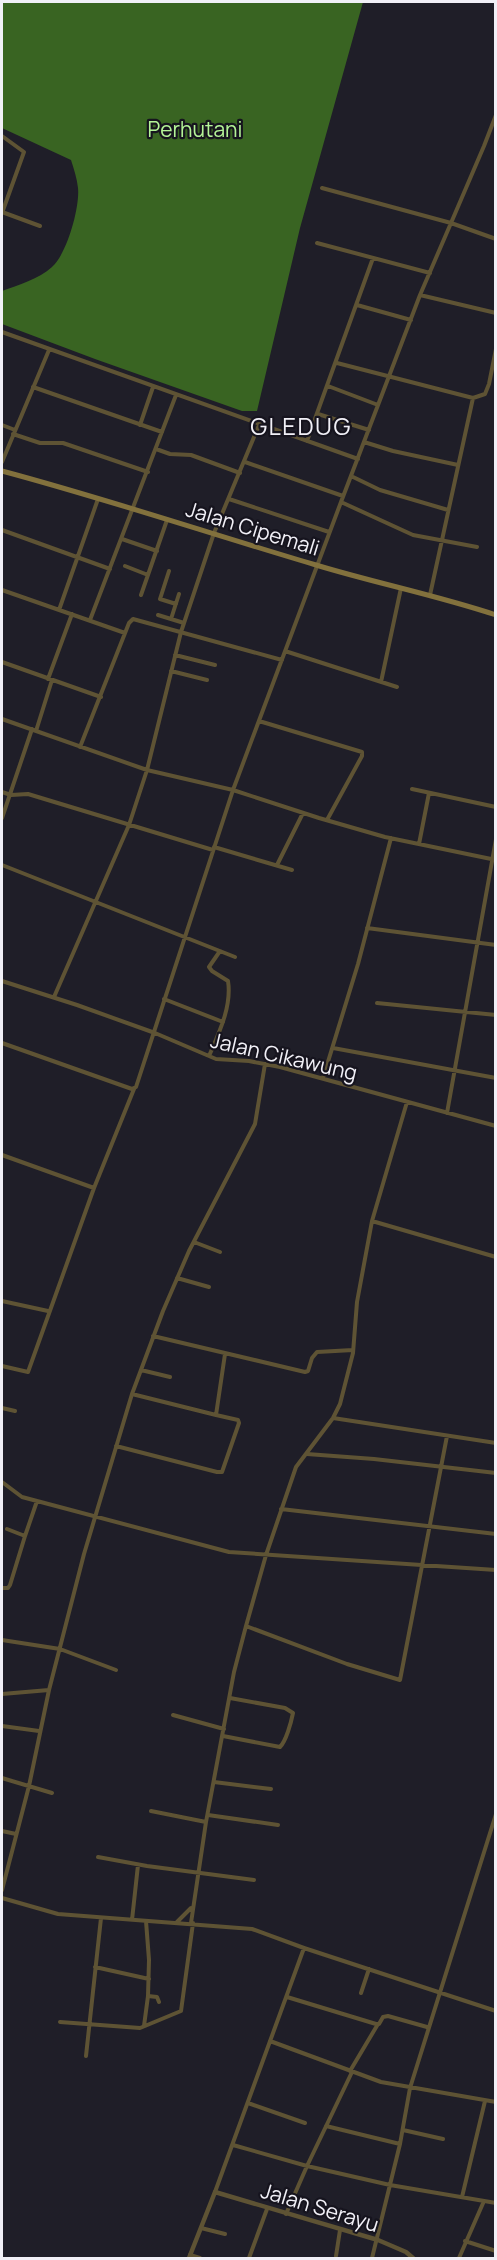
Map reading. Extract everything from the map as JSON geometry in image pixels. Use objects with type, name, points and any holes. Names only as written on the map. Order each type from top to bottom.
[{"type":"main road","name":"Jalan Cipemali","points":[[2,471],[99,498],[316,566],[430,595],[495,615]]},
{"type":"street","points":[[2,1366],[28,1372],[94,1188],[134,1089],[233,790],[316,566],[420,295],[495,115]]},
{"type":"street","points":[[2,136],[24,152],[2,212],[40,226]]},
{"type":"street","points":[[322,188],[451,223],[495,239]]},
{"type":"street","points":[[2,193],[9,196]]},
{"type":"street","points":[[317,243],[430,273]]},
{"type":"street","points":[[307,441],[373,258]]},
{"type":"street","points":[[420,295],[495,313]]},
{"type":"street","points":[[357,304],[411,320]]},
{"type":"street","points":[[2,332],[358,459]]},
{"type":"street","points":[[2,462],[49,350]]},
{"type":"street","points":[[337,363],[473,398],[485,394],[495,350]]},
{"type":"street","points":[[328,386],[378,405]]},
{"type":"street","points":[[33,387],[162,432]]},
{"type":"street","points":[[140,424],[153,387]]},
{"type":"street","points":[[90,620],[176,395]]},
{"type":"street","points":[[430,595],[473,398]]},
{"type":"street","points":[[318,414],[369,430]]},
{"type":"street","points":[[2,425],[40,444],[63,443],[148,471]]},
{"type":"street","points":[[54,997],[129,825],[147,770],[181,632],[214,533],[259,425]]},
{"type":"street","points":[[364,442],[393,451],[458,465]]},
{"type":"street","points":[[156,449],[170,454],[191,455],[240,472]]},
{"type":"street","points":[[244,462],[343,496]]},
{"type":"street","points":[[351,476],[380,490],[448,510]]},
{"type":"street","points":[[59,610],[99,498]]},
{"type":"street","points":[[229,499],[329,532]]},
{"type":"street","points":[[341,502],[413,535],[477,548]]},
{"type":"street","points":[[141,595],[167,519]]},
{"type":"street","points":[[2,530],[110,569]]},
{"type":"street","points":[[122,539],[157,550]]},
{"type":"street","points":[[125,566],[148,575]]},
{"type":"street","points":[[169,571],[160,599],[176,604]]},
{"type":"street","points":[[381,682],[401,588]]},
{"type":"street","points":[[2,590],[125,633]]},
{"type":"street","points":[[171,619],[179,594]]},
{"type":"street","points":[[2,818],[72,614]]},
{"type":"street","points":[[158,615],[184,623]]},
{"type":"street","points":[[80,747],[129,623],[134,619],[282,660]]},
{"type":"street","points":[[285,651],[397,687]]},
{"type":"street","points":[[175,655],[214,664]]},
{"type":"street","points":[[2,662],[101,697]]},
{"type":"street","points":[[171,671],[207,680]]},
{"type":"street","points":[[2,719],[147,770],[233,790],[391,838],[494,859]]},
{"type":"street","points":[[259,722],[362,752],[362,756],[327,820]]},
{"type":"street","points":[[411,789],[495,807]]},
{"type":"street","points":[[2,792],[11,795],[28,794],[129,825],[292,870]]},
{"type":"street","points":[[419,844],[429,793]]},
{"type":"street","points":[[277,866],[303,813]]},
{"type":"street","points":[[323,1078],[391,838]]},
{"type":"street","points":[[447,1113],[494,859],[495,839]]},
{"type":"street","points":[[2,866],[97,901],[235,957]]},
{"type":"street","points":[[367,928],[495,945]]},
{"type":"street","points":[[209,1056],[223,1022],[229,999],[227,993],[229,983],[209,967],[220,951]]},
{"type":"street","name":"Jalan Cikawung","points":[[2,981],[54,997],[222,1060],[249,1061],[323,1078],[495,1126]]},
{"type":"street","points":[[164,999],[223,1022]]},
{"type":"street","points":[[377,1003],[495,1015]]},
{"type":"street","points":[[2,1043],[134,1089]]},
{"type":"street","points":[[333,1048],[495,1078]]},
{"type":"street","points":[[2,1890],[29,1786],[49,1690],[95,1516],[132,1394],[177,1278],[255,1124],[265,1064]]},
{"type":"street","points":[[60,2022],[144,2027],[182,2009],[197,1873],[246,1626],[266,1555],[296,1467],[299,1460],[333,1418],[340,1404],[353,1350],[357,1302],[372,1221],[406,1102]]},
{"type":"street","points":[[2,1155],[94,1188]]},
{"type":"street","points":[[372,1221],[495,1257]]},
{"type":"street","points":[[194,1242],[220,1252]]},
{"type":"street","points":[[177,1278],[210,1287]]},
{"type":"street","points":[[2,1300],[48,1311]]},
{"type":"street","points":[[153,1336],[305,1372],[308,1371],[312,1358],[317,1352],[353,1350]]},
{"type":"street","points":[[216,1415],[225,1354]]},
{"type":"street","points":[[141,1370],[170,1377]]},
{"type":"street","points":[[116,1446],[220,1472],[224,1469],[239,1423],[238,1420],[132,1394]]},
{"type":"street","points":[[2,1408],[15,1411]]},
{"type":"street","points":[[333,1418],[495,1443]]},
{"type":"street","points":[[246,1626],[353,1666],[400,1680],[447,1436]]},
{"type":"street","points":[[306,1454],[495,1473]]},
{"type":"street","points":[[2,1482],[18,1495],[37,1501],[229,1552],[495,1570]]},
{"type":"street","points":[[2,1588],[8,1588],[10,1585],[37,1501]]},
{"type":"street","points":[[281,1509],[495,1534]]},
{"type":"street","points":[[7,1529],[25,1536]]},
{"type":"street","points":[[2,1640],[60,1649],[116,1670]]},
{"type":"street","points":[[2,1694],[49,1690]]},
{"type":"street","points":[[223,1736],[280,1747],[284,1743],[292,1719],[290,1710],[230,1698]]},
{"type":"street","points":[[173,1715],[224,1729]]},
{"type":"street","points":[[2,1726],[40,1731]]},
{"type":"street","points":[[2,1778],[52,1792]]},
{"type":"street","points":[[214,1782],[271,1789]]},
{"type":"street","points":[[151,1811],[206,1822]]},
{"type":"street","points":[[372,2259],[400,2144],[410,2088],[427,2027],[495,1814]]},
{"type":"street","points":[[208,1815],[278,1826]]},
{"type":"street","points":[[2,1831],[16,1834]]},
{"type":"street","points":[[98,1857],[138,1865],[254,1880]]},
{"type":"street","points":[[132,1920],[138,1865]]},
{"type":"street","points":[[2,1898],[58,1914],[242,1927],[269,1934],[304,1948],[495,2011]]},
{"type":"street","points":[[176,1922],[192,1907]]},
{"type":"street","points":[[86,2056],[101,1918]]},
{"type":"street","points":[[144,2027],[149,1979],[146,1920]]},
{"type":"street","points":[[200,2259],[190,2257],[304,1948]]},
{"type":"street","points":[[95,1967],[149,1979]]},
{"type":"street","points":[[361,1993],[369,1969]]},
{"type":"street","points":[[148,1996],[157,1997],[159,2002]]},
{"type":"street","points":[[287,1997],[378,2024]]},
{"type":"street","points":[[286,2214],[351,2071],[383,2017],[388,2016],[427,2027]]},
{"type":"street","points":[[270,2041],[381,2082],[495,2102]]},
{"type":"street","points":[[462,2197],[485,2101]]},
{"type":"street","points":[[248,2103],[305,2123]]},
{"type":"street","points":[[326,2126],[400,2144]]},
{"type":"street","points":[[403,2130],[443,2139]]},
{"type":"street","points":[[233,2145],[307,2166],[390,2185],[495,2203]]},
{"type":"street","name":"Jalan Serayu","points":[[215,2192],[378,2240],[406,2252],[413,2259]]},
{"type":"street","points":[[459,2259],[484,2201]]},
{"type":"street","points":[[249,2259],[267,2209]]},
{"type":"street","points":[[201,2228],[225,2234]]},
{"type":"street","points":[[336,2256],[340,2230]]},
{"type":"street","points":[[465,2241],[495,2251]]},
{"type":"green space","name":"Perhutani","points":[[2,2],[363,2],[300,228],[257,411],[242,411],[2,324],[2,291],[41,275],[58,261],[71,230],[77,207],[78,188],[71,160],[2,128]]},
{"type":"district","name":"GLEDUG","points":[[301,425]]}]
